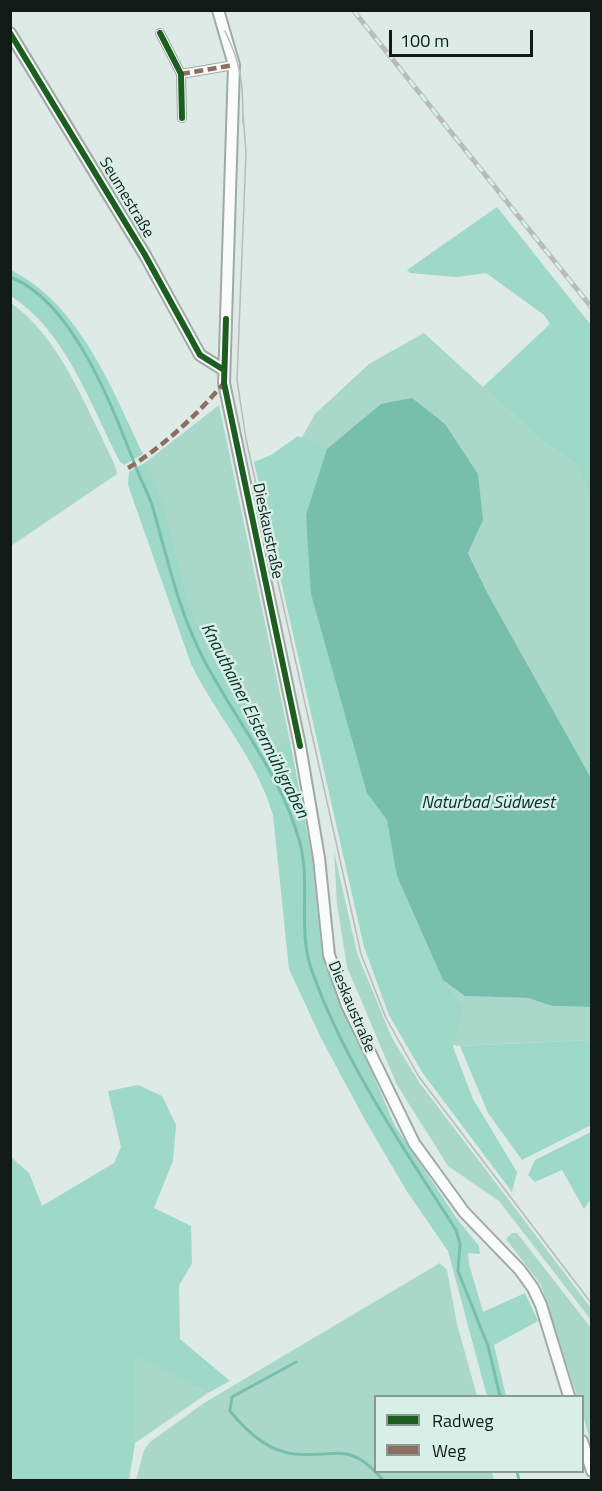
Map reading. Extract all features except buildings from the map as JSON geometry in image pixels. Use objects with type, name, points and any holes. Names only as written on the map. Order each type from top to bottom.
[{"type":"main road","name":"Dieskaustraße","points":[[218,10],[234,65],[224,370],[245,491],[300,746],[319,858],[329,955],[336,981],[401,1121],[427,1164],[464,1212],[520,1270],[533,1288],[541,1305],[569,1395]]},
{"type":"main road","name":"Seumestraße","points":[[10,33],[145,255],[200,355],[224,370]]},
{"type":"main road","points":[[584,1448],[591,1471]]},
{"type":"street","points":[[160,33],[181,74],[183,118]]},
{"type":"street","points":[[181,74],[234,65]]},
{"type":"shaded area","points":[[497,207],[591,325],[591,496],[578,466],[540,439],[483,387],[550,324],[544,315],[486,273],[457,277],[410,273],[407,270]]},
{"type":"shaded area","points":[[11,270],[35,285],[75,326],[91,350],[119,402],[143,454],[124,465],[120,462],[62,349],[30,311],[11,296]]},
{"type":"shaded area","points":[[11,303],[41,331],[65,366],[103,440],[117,474],[11,546]]},
{"type":"shaded area","points":[[424,333],[540,439],[578,466],[592,496],[591,778],[488,594],[468,552],[483,520],[445,424],[465,996],[528,998],[552,1006],[591,1007],[591,1040],[457,1046],[434,1035],[285,468],[315,414],[369,364]]},
{"type":"shaded area","points":[[219,405],[290,741],[270,752],[210,653],[189,602],[166,513],[146,462]]},
{"type":"shaded area","points":[[298,436],[327,449],[306,515],[368,794],[387,820],[397,876],[443,980],[463,1007],[453,1047],[473,1099],[517,1172],[512,1192],[422,1072],[389,1015],[364,947],[254,462],[271,455]]},
{"type":"shaded area","points":[[146,462],[166,512],[189,602],[210,653],[270,751],[290,741],[312,858],[322,955],[394,1124],[457,1219],[479,1246],[480,1254],[468,1253],[483,1312],[525,1293],[538,1321],[494,1345],[506,1395],[487,1395],[448,1251],[406,1190],[364,1118],[321,1038],[289,969],[273,815],[247,756],[191,664],[128,485],[129,472]]},
{"type":"shaded area","points":[[334,851],[357,953],[392,1038],[419,1082],[591,1308],[591,1320],[499,1201],[448,1166],[397,1085],[347,967],[337,904]]},
{"type":"shaded area","points":[[591,1040],[591,1125],[522,1160],[488,1113],[460,1046]]},
{"type":"shaded area","points":[[138,1085],[162,1096],[176,1125],[173,1161],[154,1208],[191,1226],[192,1264],[179,1285],[180,1339],[230,1381],[208,1393],[135,1356],[135,1443],[129,1480],[11,1480],[11,1157],[29,1173],[42,1206],[114,1163],[121,1147],[108,1091]]},
{"type":"shaded area","points":[[591,1132],[591,1199],[584,1209],[562,1170],[535,1182],[528,1175],[535,1160]]},
{"type":"shaded area","points":[[512,1233],[517,1233],[591,1328],[591,1444],[584,1419],[584,1395],[577,1395],[541,1285],[506,1239]]},
{"type":"shaded area","points":[[440,1263],[447,1270],[457,1324],[477,1395],[374,1395],[374,1473],[492,1473],[494,1480],[136,1480],[144,1450],[150,1442],[204,1403]]},
{"type":"shaded area","points":[[134,1355],[208,1393],[135,1443]]},
{"type":"water","name":"Naturbad Südwest","points":[[412,398],[445,424],[478,474],[483,520],[468,553],[488,594],[591,778],[591,1007],[552,1006],[528,998],[465,996],[443,980],[397,876],[387,820],[367,793],[311,594],[306,515],[327,449],[381,404]]},
{"type":"waterway","name":"Knauthainer Elstermühlgraben","points":[[10,277],[32,289],[53,308],[88,358],[115,414],[150,500],[180,602],[194,640],[282,794],[292,818],[303,859],[305,940],[312,971],[325,1005],[358,1072],[456,1230],[460,1244],[458,1271],[488,1346],[500,1395]]},
{"type":"waterway","points":[[296,1362],[232,1397],[230,1411],[250,1433],[275,1449],[294,1454],[351,1455],[374,1471]]},
{"type":"waterway","points":[[376,1473],[383,1480]]},
{"type":"waterway","name":"Knauthainer Elstermühlgraben","points":[[517,1473],[519,1480]]},
{"type":"tram line","points":[[225,31],[235,55],[240,76],[243,123]]},
{"type":"tram line","points":[[243,114],[246,153],[237,380],[246,439],[361,954],[386,1018],[419,1077],[592,1304]]},
{"type":"railway","points":[[353,10],[592,308]]},
{"type":"marked path","points":[[181,74],[234,65]]},
{"type":"marked path","points":[[128,468],[179,429],[224,383]]},
{"type":"cycle path","points":[[10,33],[145,255],[200,355],[224,370]]},
{"type":"cycle path","points":[[160,33],[181,74],[182,118]]},
{"type":"cycle path","points":[[226,319],[224,383],[300,746]]}]
